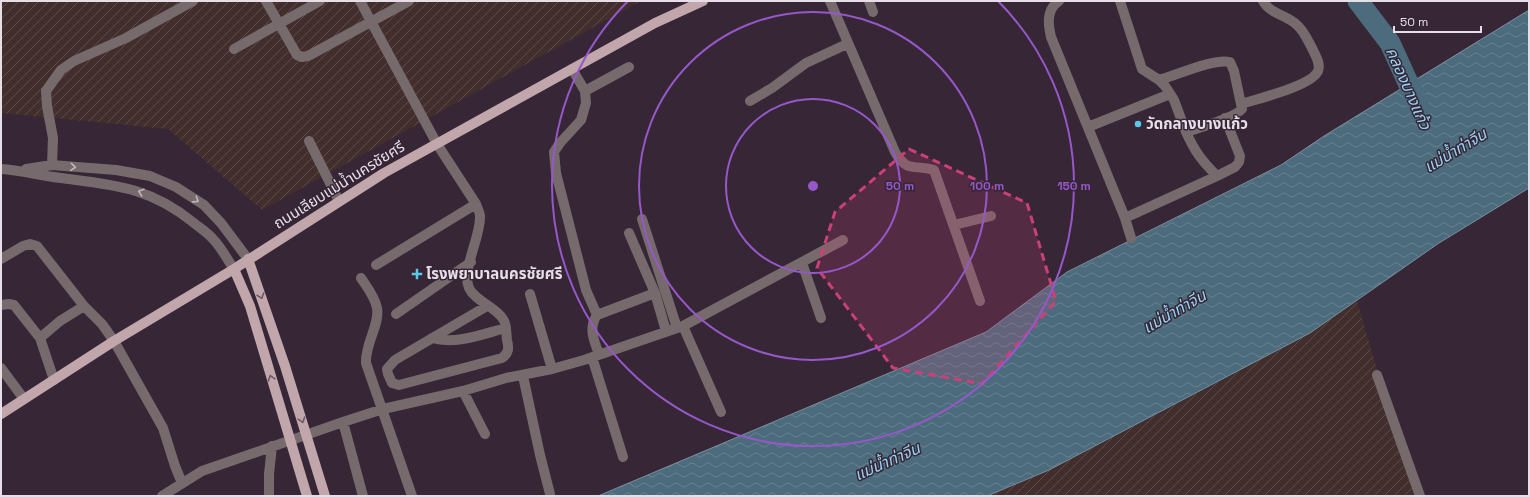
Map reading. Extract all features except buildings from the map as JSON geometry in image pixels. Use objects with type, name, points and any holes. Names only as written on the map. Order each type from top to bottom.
[{"type":"main road","name":"ถนนเลียบแม่น้ำนครชัยศรี","points":[[1,414],[114,341],[234,269],[384,173],[655,23],[702,1]]},
{"type":"main road","points":[[248,259],[285,366],[325,496]]},
{"type":"main road","points":[[234,269],[250,306],[307,496]]},
{"type":"street","points":[[52,165],[53,138],[46,91],[61,70],[74,61],[126,38],[193,1]]},
{"type":"street","points":[[266,1],[297,55],[302,57],[308,56],[409,1]]},
{"type":"street","points":[[234,49],[320,1]]},
{"type":"street","points":[[360,1],[437,144],[476,204],[480,215],[479,226],[466,276],[469,289],[487,306],[500,314],[504,320],[509,348],[507,354],[502,358],[398,385],[392,383],[387,369],[403,354],[487,306]]},
{"type":"street","points":[[830,1],[900,161],[912,168],[927,168],[934,170],[980,301]]},
{"type":"street","points":[[869,1],[873,12]]},
{"type":"street","points":[[1059,1],[1055,4],[1048,22],[1051,37],[1126,218],[1131,238]]},
{"type":"street","points":[[1120,1],[1142,69],[1159,80],[1170,94],[1180,113],[1186,132],[1202,161],[1217,176]]},
{"type":"street","points":[[1241,104],[1301,85],[1315,76],[1319,66],[1317,58],[1298,26],[1287,17],[1272,10],[1263,1]]},
{"type":"street","points":[[750,101],[772,88],[806,63],[848,44]]},
{"type":"street","points":[[1159,80],[1210,63],[1225,60],[1230,62],[1234,71],[1242,109],[1239,112],[1225,118],[1186,132]]},
{"type":"street","points":[[585,91],[628,67]]},
{"type":"street","points":[[572,69],[585,91],[586,104],[581,120],[560,142],[554,152],[556,173],[586,290],[597,315]]},
{"type":"street","points":[[1088,127],[1170,94]]},
{"type":"street","points":[[1126,218],[1217,176],[1235,166],[1239,162],[1240,156],[1225,118]]},
{"type":"street","points":[[309,141],[339,201]]},
{"type":"street","points":[[20,170],[52,165],[116,170],[150,176],[176,187],[204,205],[221,223],[248,259]]},
{"type":"street","points":[[1,169],[20,170],[51,177],[115,185],[152,196],[168,204],[187,217],[213,239],[234,269]]},
{"type":"street","points":[[376,265],[476,204]]},
{"type":"street","points":[[954,225],[991,216]]},
{"type":"street","points":[[642,219],[680,327],[721,412]]},
{"type":"street","points":[[629,233],[655,293],[666,331]]},
{"type":"street","points":[[162,496],[207,468],[290,439],[383,409],[463,391],[506,378],[523,376],[552,369],[596,356],[680,327],[843,240]]},
{"type":"street","points":[[1,259],[23,246],[30,244],[37,246],[84,306],[102,324],[114,341],[163,428],[182,483]]},
{"type":"street","points":[[396,314],[470,262]]},
{"type":"street","points":[[802,263],[821,318]]},
{"type":"street","points":[[361,278],[375,301],[378,309],[377,318],[368,345],[366,356],[367,366],[412,496]]},
{"type":"street","points":[[623,457],[596,356],[593,339],[593,321],[597,315],[655,293]]},
{"type":"street","points":[[530,294],[552,369]]},
{"type":"street","points":[[1,305],[14,305],[40,338],[54,380]]},
{"type":"street","points":[[40,338],[60,321],[84,306]]},
{"type":"street","points":[[432,338],[442,341],[451,341],[506,328]]},
{"type":"street","points":[[1,368],[24,399]]},
{"type":"street","points":[[1377,375],[1420,496]]},
{"type":"street","points":[[523,376],[550,494]]},
{"type":"street","points":[[463,391],[485,434]]},
{"type":"street","points":[[343,422],[362,496]]},
{"type":"street","points":[[269,496],[269,474],[272,446]]},
{"type":"highlighted area","points":[[909,149],[1027,203],[1056,301],[982,384],[893,368],[817,268],[835,212]]},
{"type":"shaded area","points":[[1,1],[641,1],[262,210],[168,129],[1,113]]},
{"type":"shaded area","points":[[1357,301],[1414,496],[987,496],[1049,470],[1211,386],[1310,333]]},
{"type":"water","name":"แม่น้ำท่าจีน","points":[[1529,10],[1529,188],[1439,243],[1310,333],[1049,470],[987,496],[598,496],[986,332],[1067,272],[1281,165],[1324,136]]},
{"type":"waterway","name":"คลองบางแก้ว","points":[[1358,1],[1390,43],[1420,109]]},
{"type":"place","name":"วัดกลางบางแก้ว","points":[[1138,124]]},
{"type":"place","name":"โรงพยาบาลนครชัยศรี","points":[[417,274]]}]
